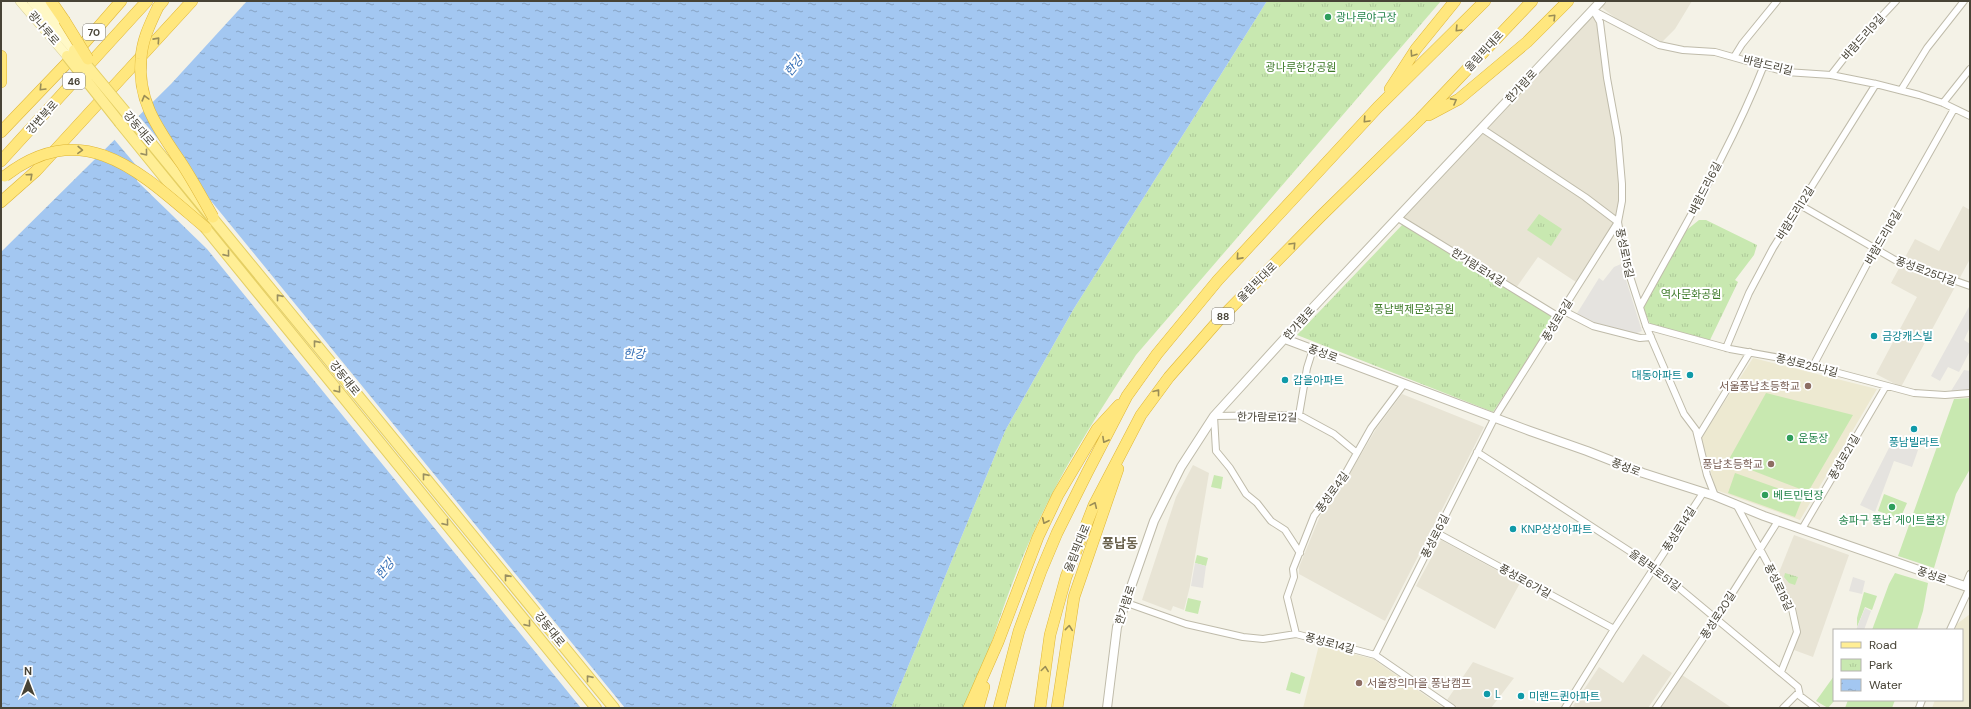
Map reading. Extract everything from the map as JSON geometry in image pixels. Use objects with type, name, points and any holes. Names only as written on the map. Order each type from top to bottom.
[{"type":"highway","points":[[51,1],[64,24],[88,58]]},
{"type":"highway","name":"강변북로","points":[[1,132],[67,63],[120,1]]},
{"type":"highway","name":"강변북로","points":[[1,161],[147,1]]},
{"type":"highway","points":[[1,202],[56,149],[192,1]]},
{"type":"highway","points":[[1378,107],[1416,49],[1455,1]]},
{"type":"highway","name":"올림픽대로","points":[[999,708],[1013,650],[1041,571],[1057,533],[1127,396],[1183,320],[1290,201],[1378,107],[1485,1]]},
{"type":"highway","name":"올림픽대로","points":[[1040,708],[1050,635],[1066,577],[1094,505],[1129,436],[1154,397],[1218,321],[1321,216],[1420,120],[1532,1]]},
{"type":"highway","points":[[1420,120],[1459,99],[1527,42],[1568,1]]},
{"type":"highway","points":[[161,4],[146,33],[140,59],[145,101],[151,116],[196,186],[213,217]]},
{"type":"highway","points":[[1,56],[1,82]]},
{"type":"highway","points":[[1,127],[18,113]]},
{"type":"highway","points":[[3,178],[23,163],[49,154],[70,150],[97,152],[129,166],[206,228]]},
{"type":"highway","points":[[969,708],[998,642],[1038,537],[1058,495],[1097,429],[1127,396]]},
{"type":"highway","points":[[1058,708],[1074,597],[1129,436]]},
{"type":"highway","points":[[978,708],[998,642]]},
{"type":"main road","name":"광나루로","points":[[20,1],[71,53]]},
{"type":"main road","name":"광나루로","points":[[32,1],[71,53]]},
{"type":"main road","points":[[42,1],[64,24]]},
{"type":"main road","name":"강동대로","points":[[71,53],[213,217],[614,708]]},
{"type":"main road","name":"강동대로","points":[[71,53],[206,228],[596,708]]},
{"type":"street","name":"한가람로","points":[[1107,708],[1117,627],[1124,602],[1154,521],[1181,467],[1214,416],[1601,1]]},
{"type":"street","points":[[1734,57],[1742,44],[1777,1]]},
{"type":"street","name":"바람드리9길","points":[[1831,75],[1852,48],[1896,1]]},
{"type":"street","points":[[1901,90],[1927,48],[1964,1]]},
{"type":"street","name":"바람드리길","points":[[1593,10],[1659,45],[1683,50],[1715,52],[1786,72],[1831,75],[1876,84],[1943,103],[1970,116]]},
{"type":"street","name":"풍성로15길","points":[[1593,10],[1600,22],[1607,78],[1618,138],[1622,184],[1618,222],[1625,261],[1646,326],[1684,414],[1696,430],[1707,475],[1715,496]]},
{"type":"street","name":"바람드리6길","points":[[1640,307],[1699,200],[1750,99],[1764,65]]},
{"type":"street","points":[[1943,103],[1970,69]]},
{"type":"street","name":"바람드리12길","points":[[1726,348],[1749,294],[1773,248],[1876,84]]},
{"type":"street","name":"바람드리16길","points":[[1813,366],[1875,249],[1954,109]]},
{"type":"street","points":[[1482,128],[1618,222]]},
{"type":"street","name":"풍성로25다길","points":[[1800,205],[1895,260],[1970,286]]},
{"type":"street","name":"한가람로14길","points":[[1398,218],[1559,317]]},
{"type":"street","name":"풍성로5길","points":[[1495,417],[1618,222]]},
{"type":"street","points":[[1562,310],[1593,326],[1640,338],[1651,337]]},
{"type":"street","name":"풍성로25나길","points":[[1646,326],[1726,348],[1786,359],[1914,394],[1945,395],[1970,393]]},
{"type":"street","name":"풍성로","points":[[1285,339],[1643,473],[1715,496],[1778,521],[1968,587]]},
{"type":"street","points":[[1299,415],[1307,368],[1313,349]]},
{"type":"street","points":[[1698,437],[1750,352]]},
{"type":"street","name":"풍성로4길","points":[[1296,634],[1287,597],[1294,577],[1293,569],[1314,516],[1344,478],[1372,428],[1404,384]]},
{"type":"street","name":"풍성로21길","points":[[1802,529],[1886,386]]},
{"type":"street","name":"한가람로12길","points":[[1214,416],[1299,415],[1334,434],[1357,453]]},
{"type":"street","points":[[1214,416],[1216,451],[1230,468],[1246,494],[1258,503],[1271,521],[1284,530],[1300,553]]},
{"type":"street","name":"풍성로6길","points":[[1375,655],[1495,417]]},
{"type":"street","name":"올림픽로51길","points":[[1478,452],[1654,567],[1781,672],[1798,687],[1800,696],[1816,708]]},
{"type":"street","name":"풍성로14길","points":[[1568,707],[1614,629],[1703,492]]},
{"type":"street","name":"풍성로18길","points":[[1736,504],[1792,610],[1797,632],[1781,672]]},
{"type":"street","name":"풍성로20길","points":[[1656,708],[1778,521]]},
{"type":"street","name":"풍성로6가길","points":[[1436,533],[1614,629]]},
{"type":"street","points":[[1950,629],[1968,587],[1970,574]]},
{"type":"street","name":"풍성로14길","points":[[1124,602],[1186,624],[1243,637],[1264,639],[1296,634],[1375,655],[1447,707]]},
{"type":"street","points":[[1783,708],[1800,692]]},
{"type":"shaded area","points":[[1606,1],[1692,1],[1675,29],[1662,42],[1617,19],[1601,7]]},
{"type":"shaded area","points":[[1593,15],[1598,23],[1613,118],[1620,184],[1620,201],[1614,222],[1576,282],[1538,257],[1516,288],[1403,217]]},
{"type":"shaded area","points":[[1963,206],[1970,210],[1970,259],[1901,387],[1876,374],[1917,297],[1891,283],[1915,239],[1939,251]]},
{"type":"shaded area","points":[[1621,264],[1642,331],[1634,334],[1592,324],[1576,315],[1599,278],[1603,281],[1614,267]]},
{"type":"shaded area","points":[[1970,305],[1970,327],[1964,340],[1970,344],[1970,351],[1959,372],[1948,367],[1940,381],[1931,376]]},
{"type":"shaded area","name":"풍납초등학교","points":[[1753,358],[1877,389],[1800,520],[1716,490],[1701,438]]},
{"type":"shaded area","points":[[1964,370],[1970,371],[1970,391],[1951,391]]},
{"type":"shaded area","points":[[1402,394],[1484,427],[1385,621],[1299,574],[1299,567],[1320,516],[1342,487],[1376,429]]},
{"type":"shaded area","points":[[1893,440],[1918,450],[1912,467],[1894,461],[1875,512],[1860,505]]},
{"type":"shaded area","points":[[1193,465],[1209,473],[1190,586],[1184,610],[1173,606],[1171,611],[1142,600],[1176,497]]},
{"type":"shaded area","points":[[1794,535],[1849,555],[1813,657],[1794,650],[1800,631],[1793,608],[1778,575]]},
{"type":"shaded area","points":[[1441,540],[1520,583],[1495,629],[1416,586]]},
{"type":"shaded area","points":[[1195,563],[1206,566],[1203,588],[1191,586]]},
{"type":"shaded area","points":[[1853,577],[1865,581],[1862,594],[1849,591]]},
{"type":"shaded area","points":[[1865,608],[1871,611],[1864,629],[1856,629]]},
{"type":"shaded area","points":[[1970,614],[1970,708],[1932,708],[1935,701],[1963,701],[1963,629],[1955,629],[1957,624]]},
{"type":"shaded area","name":"서울창의마을 풍납캠프","points":[[1319,645],[1373,659],[1442,707],[1303,708]]},
{"type":"shaded area","points":[[1643,654],[1672,673],[1648,708],[1577,708],[1573,706],[1599,667],[1623,683]]},
{"type":"shaded area","points":[[1473,662],[1514,678],[1491,708],[1458,708],[1447,700]]},
{"type":"shaded area","points":[[1682,675],[1708,692],[1732,708],[1660,708]]},
{"type":"green space","name":"광나루한강공원","points":[[1267,1],[1441,1],[1136,355],[1069,463],[1034,531],[1000,618],[972,708],[891,708],[1005,431],[1073,310]]},
{"type":"green space","points":[[1539,214],[1562,229],[1551,246],[1527,230]]},
{"type":"green space","name":"역사문화공원","points":[[1699,220],[1706,220],[1757,245],[1754,255],[1735,280],[1738,282],[1710,340],[1650,324],[1643,307],[1683,233]]},
{"type":"green space","name":"풍납백제문화공원","points":[[1403,224],[1554,318],[1493,412],[1297,335]]},
{"type":"green space","name":"운동장","points":[[1766,393],[1853,415],[1808,492],[1728,461]]},
{"type":"green space","points":[[1970,398],[1970,469],[1956,494],[1934,568],[1898,556],[1954,399]]},
{"type":"green space","name":"베트민턴장","points":[[1735,473],[1803,497],[1795,517],[1728,493]]},
{"type":"green space","points":[[1214,475],[1223,477],[1221,489],[1211,487]]},
{"type":"green space","name":"송파구 풍납 게이트볼장","points":[[1884,494],[1907,503],[1900,519],[1878,511]]},
{"type":"green space","points":[[1197,555],[1208,558],[1206,566],[1195,563]]},
{"type":"green space","points":[[1785,573],[1798,577],[1795,585],[1789,583],[1784,577]]},
{"type":"green space","points":[[1895,573],[1928,583],[1923,611],[1917,629],[1872,629],[1889,584]]},
{"type":"green space","points":[[1864,592],[1877,596],[1872,610],[1865,607],[1857,627],[1857,618]]},
{"type":"green space","points":[[1188,598],[1201,601],[1198,614],[1185,611]]},
{"type":"green space","points":[[1291,672],[1305,677],[1300,694],[1286,690]]},
{"type":"green space","points":[[1833,677],[1834,701],[1828,708],[1816,701]]},
{"type":"green space","points":[[1848,701],[1895,701],[1892,708],[1845,708]]},
{"type":"water","name":"한강","points":[[247,1],[1267,1],[1073,310],[1005,431],[891,708],[1,708],[1,252],[171,84]]},
{"type":"pier","points":[[137,114],[165,147],[156,116],[207,196],[625,708],[581,708],[207,249],[137,181],[138,178],[96,155],[102,149],[106,150],[132,163],[140,170],[113,138]]},
{"type":"place","name":"광나루야구장","points":[[1328,17]]},
{"type":"place","name":"금강캐스빌","points":[[1874,336]]},
{"type":"place","name":"대동아파트","points":[[1690,375]]},
{"type":"place","name":"갑을아파트","points":[[1285,380]]},
{"type":"place","name":"서울풍납초등학교","points":[[1808,386]]},
{"type":"place","name":"풍남빌라트","points":[[1914,429]]},
{"type":"place","name":"운동장","points":[[1790,438]]},
{"type":"place","name":"풍납초등학교","points":[[1771,464]]},
{"type":"place","name":"베트민턴장","points":[[1765,495]]},
{"type":"place","name":"송파구 풍납 게이트볼장","points":[[1892,507]]},
{"type":"place","name":"KNP상상아파트","points":[[1513,529]]},
{"type":"place","name":"서울창의마을 풍납캠프","points":[[1359,683]]},
{"type":"place","name":"L","points":[[1487,694]]},
{"type":"place","name":"미랜드퀸아파트","points":[[1521,696]]},
{"type":"district","name":"풍납동","points":[[1120,543]]}]
